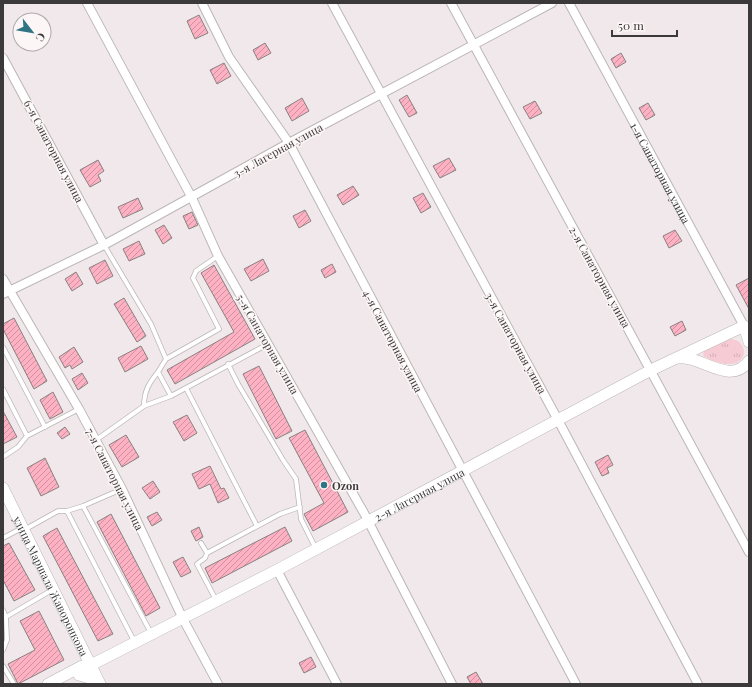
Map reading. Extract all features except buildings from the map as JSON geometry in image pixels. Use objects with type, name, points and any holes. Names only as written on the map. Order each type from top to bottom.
[{"type":"street","name":"5-я Санаторная улица","points":[[88,3],[192,198],[218,256],[368,520],[452,684]]},
{"type":"street","name":"4-я Санаторная улица","points":[[202,3],[229,57],[288,144],[576,684]]},
{"type":"street","name":"3-я Санаторная улица","points":[[332,3],[558,420],[698,684]]},
{"type":"street","name":"2-я Санаторная улица","points":[[451,3],[749,552]]},
{"type":"street","name":"3-я Лагерная улица","points":[[6,293],[104,245],[472,44],[552,3]]},
{"type":"street","name":"1-я Санаторная улица","points":[[569,3],[747,326],[749,343]]},
{"type":"street","name":"6-я Санаторная улица","points":[[3,58],[104,245]]},
{"type":"street","name":"7-я Санаторная улица","points":[[3,279],[6,293],[79,409],[96,440],[122,489],[183,619],[218,684]]},
{"type":"street","name":"2-я Лагерная улица","points":[[48,684],[82,666],[92,668],[134,643],[277,570],[651,370],[726,334],[747,326]]},
{"type":"street","points":[[726,334],[739,334],[749,343]]},
{"type":"street","points":[[678,358],[690,358],[709,367],[730,371],[741,369],[749,361]]},
{"type":"street","name":"улица Маршала Жаворонкова","points":[[3,488],[100,684]]},
{"type":"street","points":[[277,570],[337,684]]},
{"type":"street","points":[[62,684],[92,668]]},
{"type":"street","points":[[79,675],[93,679],[100,684]]},
{"type":"lane","points":[[104,245],[151,324],[166,359]]},
{"type":"lane","points":[[144,406],[144,394],[148,385],[166,359],[219,330],[193,278],[196,271],[218,256]]},
{"type":"lane","points":[[96,440],[144,406],[171,396],[228,364],[259,350],[268,344]]},
{"type":"lane","points":[[3,346],[45,427]]},
{"type":"lane","points":[[228,364],[238,384],[296,479],[301,519],[316,549]]},
{"type":"lane","points":[[158,372],[171,396]]},
{"type":"lane","points":[[186,388],[257,526]]},
{"type":"lane","points":[[3,389],[27,436]]},
{"type":"lane","points":[[3,457],[18,448],[27,436],[79,409]]},
{"type":"lane","points":[[3,538],[58,511],[67,511],[83,506],[122,489]]},
{"type":"lane","points":[[83,506],[152,634]]},
{"type":"lane","points":[[218,601],[197,564],[205,558],[207,553],[280,514],[300,507]]},
{"type":"lane","points":[[67,511],[134,643]]},
{"type":"lane","points":[[201,543],[207,553]]},
{"type":"lane","points":[[6,617],[54,589]]},
{"type":"lane","points":[[3,610],[6,617],[6,640],[3,650]]},
{"type":"lane","points":[[3,666],[14,684]]},
{"type":"green space","points":[[729,339],[736,340],[741,343],[743,348],[744,353],[738,362],[730,364],[720,363],[703,355],[704,351]]},
{"type":"place","name":"Ozon","points":[[324,485]]}]
